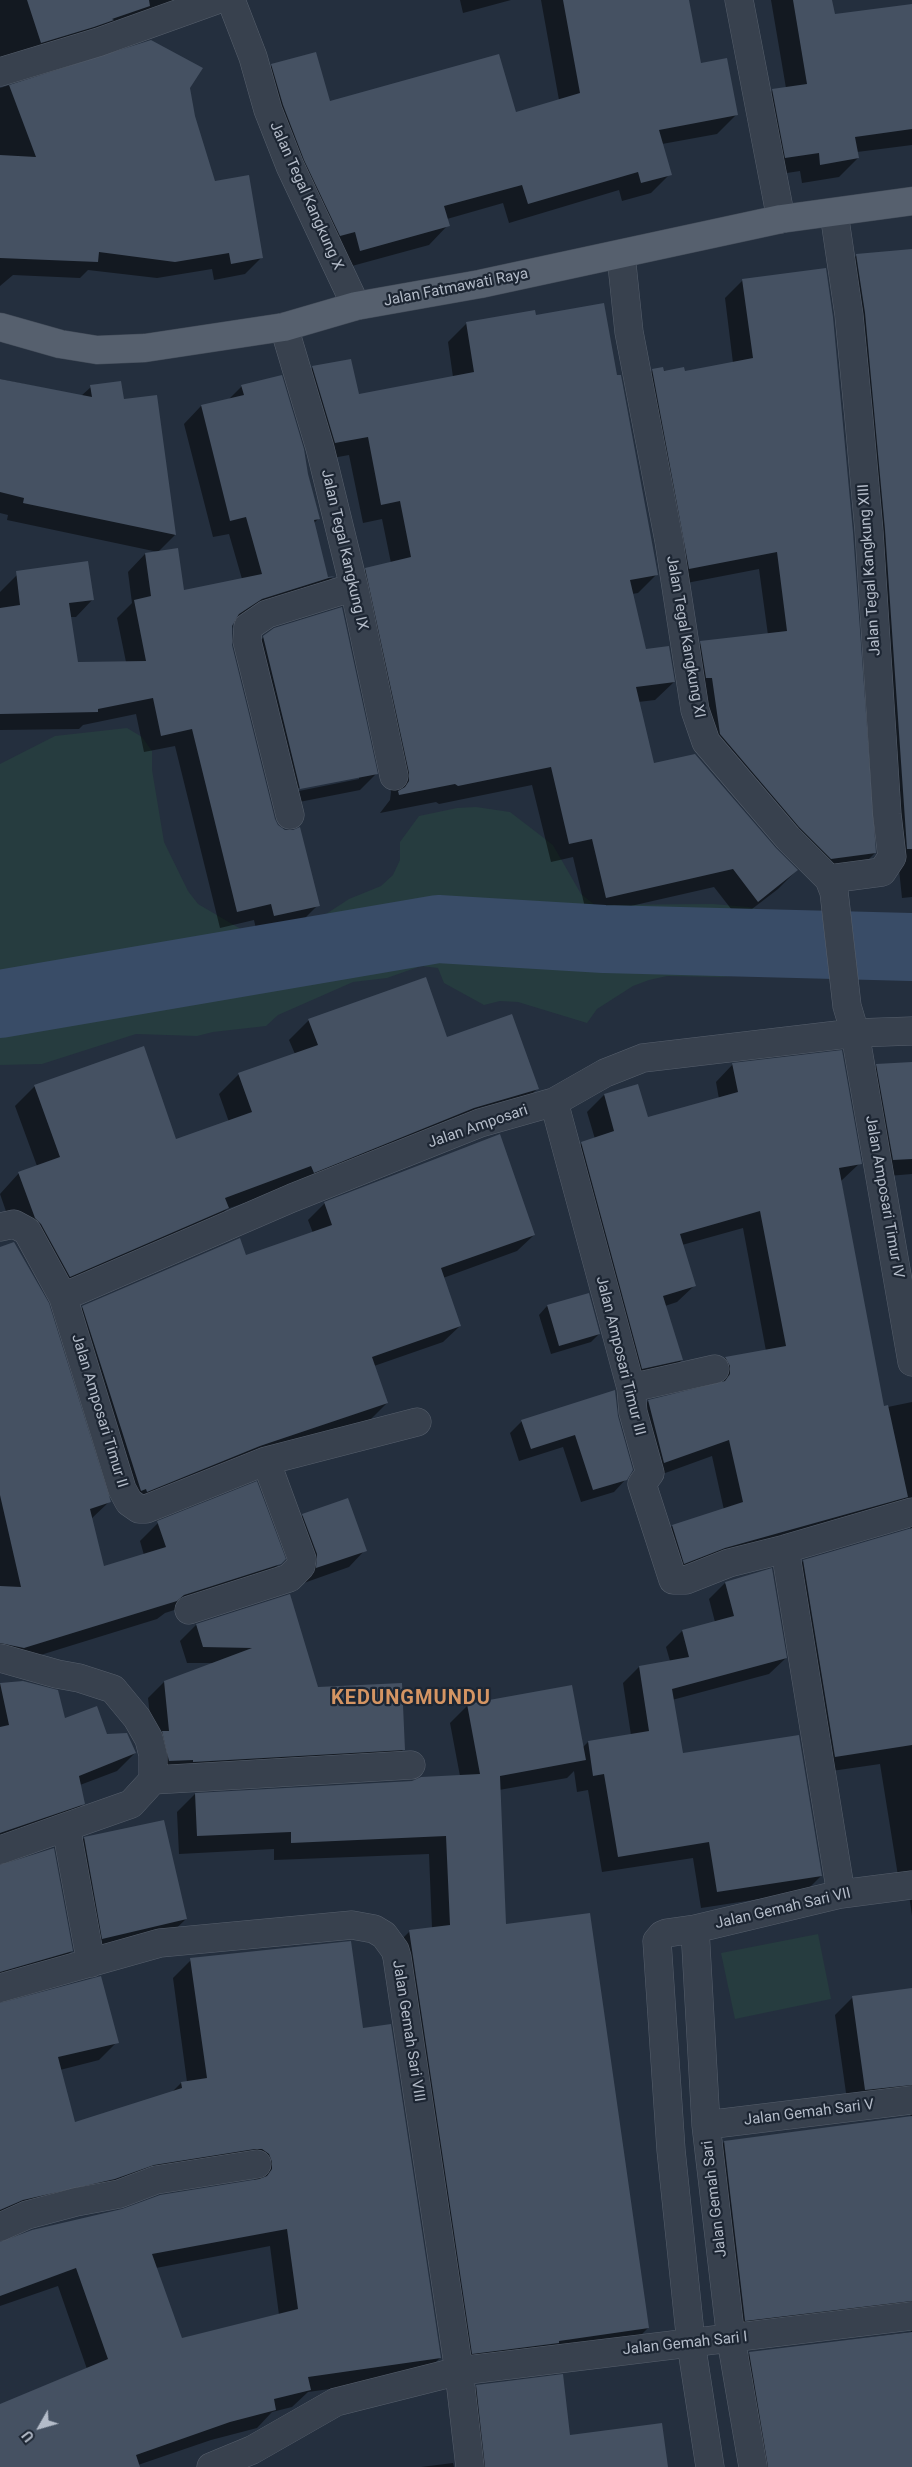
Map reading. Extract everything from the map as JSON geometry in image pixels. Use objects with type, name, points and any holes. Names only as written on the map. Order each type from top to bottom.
[{"type":"main road","name":"Jalan Fatmawati Raya","points":[[0,327],[60,344],[97,350],[145,348],[284,327],[356,306],[480,284],[782,219],[912,201]]},
{"type":"street","points":[[0,72],[99,42],[216,0]]},
{"type":"street","name":"Jalan Tegal Kangkung X","points":[[231,0],[253,57],[268,110],[290,166],[356,306]]},
{"type":"street","points":[[739,0],[782,219]]},
{"type":"street","name":"Jalan Tegal Kangkung XIII","points":[[833,890],[882,872],[892,857],[887,814],[869,531],[859,419],[849,315],[834,213]]},
{"type":"street","name":"Jalan Tegal Kangkung XI","points":[[621,255],[629,332],[669,541],[695,710],[706,742],[833,890]]},
{"type":"street","name":"Jalan Tegal Kangkung IX","points":[[284,327],[320,448],[354,587],[394,776]]},
{"type":"street","points":[[290,815],[247,641],[248,627],[267,614],[354,587]]},
{"type":"street","points":[[833,890],[847,1006],[855,1033]]},
{"type":"street","name":"Jalan Amposari","points":[[63,1297],[292,1198],[480,1123],[554,1102],[605,1073],[643,1058],[855,1033],[912,1031]]},
{"type":"street","name":"Jalan Amposari Timur IV","points":[[855,1033],[912,1362]]},
{"type":"street","name":"Jalan Amposari Timur III","points":[[554,1102],[631,1388],[633,1412],[650,1473],[642,1484],[673,1580],[686,1580],[698,1573],[729,1563],[785,1549]]},
{"type":"street","name":"Jalan Amposari Timur II","points":[[5,1226],[23,1227],[32,1237],[63,1297],[122,1488],[129,1502],[139,1509],[146,1509],[266,1461],[417,1422]]},
{"type":"street","points":[[631,1388],[715,1369]]},
{"type":"street","points":[[189,1610],[289,1578],[300,1566],[302,1559],[266,1461]]},
{"type":"street","points":[[841,1894],[785,1549],[912,1512]]},
{"type":"street","points":[[0,1658],[57,1674],[79,1678],[113,1689],[137,1718],[148,1739],[153,1755],[153,1780],[131,1804],[0,1850]]},
{"type":"street","points":[[153,1780],[411,1765]]},
{"type":"street","points":[[66,1827],[91,1962]]},
{"type":"street","name":"Jalan Gemah Sari VII","points":[[691,2343],[671,2150],[657,1941],[662,1935],[667,1933],[695,1929],[841,1894],[912,1885]]},
{"type":"street","name":"Jalan Gemah Sari VIII","points":[[0,1988],[160,1944],[352,1925],[374,1929],[390,1942],[397,1958],[459,2371],[470,2467]]},
{"type":"street","name":"Jalan Gemah Sari","points":[[695,1929],[706,2126],[731,2339],[753,2467]]},
{"type":"street","name":"Jalan Gemah Sari V","points":[[706,2126],[912,2100]]},
{"type":"street","points":[[0,2227],[26,2216],[76,2202],[119,2194],[156,2180],[257,2164]]},
{"type":"street","name":"Jalan Gemah Sari I","points":[[459,2371],[912,2316]]},
{"type":"street","points":[[691,2343],[710,2467]]},
{"type":"street","points":[[212,2467],[252,2450],[336,2402],[459,2371]]},
{"type":"green space","points":[[127,728],[142,737],[152,751],[152,770],[164,842],[188,891],[198,904],[246,932],[283,935],[300,931],[349,899],[381,886],[393,875],[400,860],[400,842],[419,816],[457,808],[476,807],[510,812],[553,845],[581,894],[595,905],[713,904],[749,907],[782,916],[799,957],[788,971],[721,977],[667,976],[649,980],[633,986],[597,1009],[587,1023],[518,1002],[500,1001],[484,1005],[444,983],[438,968],[421,966],[387,978],[353,982],[278,1015],[266,1026],[213,1032],[197,1036],[136,1034],[42,1064],[0,1065],[0,764],[55,736]]},
{"type":"green space","points":[[818,1934],[831,1999],[735,2019],[721,1953]]},
{"type":"building","points":[[27,0],[149,0],[150,6],[94,27],[41,43]]},
{"type":"building","points":[[563,0],[689,0],[701,63],[727,58],[738,115],[659,130],[672,175],[641,183],[638,172],[528,204],[522,185],[444,206],[450,226],[360,251],[355,232],[340,236],[304,160],[283,105],[271,64],[316,52],[330,101],[499,54],[516,112],[580,93]]},
{"type":"building","points":[[793,0],[832,0],[835,14],[912,4],[912,129],[855,137],[859,158],[820,165],[819,153],[785,158],[772,89],[807,84]]},
{"type":"building","points":[[151,40],[203,68],[190,88],[195,116],[215,181],[249,175],[263,258],[231,264],[229,253],[175,262],[99,252],[98,262],[0,258],[0,155],[36,157],[9,85]]},
{"type":"building","points":[[912,249],[912,849],[907,849],[885,530],[865,313],[856,254]]},
{"type":"building","points":[[826,268],[833,317],[853,532],[876,853],[831,859],[799,827],[720,734],[712,678],[706,678],[700,641],[787,631],[777,552],[689,569],[652,369],[663,367],[664,371],[684,367],[685,371],[753,358],[742,279]]},
{"type":"building","points":[[604,303],[617,375],[621,375],[658,575],[630,580],[646,649],[669,646],[675,682],[636,687],[654,763],[695,754],[776,848],[798,870],[758,902],[733,869],[606,898],[592,839],[569,844],[551,767],[458,786],[455,784],[399,795],[398,791],[405,787],[409,781],[409,773],[365,568],[411,557],[400,501],[381,505],[368,437],[335,443],[312,366],[351,359],[359,394],[474,372],[466,322],[535,310],[536,315]]},
{"type":"building","points":[[282,375],[304,449],[308,474],[320,519],[314,520],[328,577],[335,576],[262,599],[239,614],[232,626],[232,645],[275,819],[278,825],[285,830],[293,830],[300,827],[320,906],[274,916],[271,904],[237,912],[192,729],[161,736],[153,698],[98,709],[98,712],[0,714],[0,608],[20,605],[16,571],[88,561],[94,600],[69,603],[78,662],[146,661],[134,600],[151,596],[145,553],[178,548],[184,590],[262,574],[246,517],[230,521],[201,405],[244,395],[241,385]]},
{"type":"building","points":[[0,379],[92,397],[90,385],[121,381],[124,399],[157,395],[176,535],[23,503],[24,498],[0,492]]},
{"type":"building","points":[[342,607],[378,774],[300,789],[263,636],[274,628]]},
{"type":"building","points":[[426,977],[447,1037],[512,1014],[539,1089],[474,1108],[314,1173],[311,1166],[225,1198],[229,1208],[70,1277],[41,1224],[35,1218],[18,1172],[60,1157],[34,1085],[144,1046],[176,1139],[252,1112],[238,1073],[318,1045],[308,1019]]},
{"type":"building","points":[[842,1050],[862,1164],[839,1168],[884,1406],[888,1405],[908,1497],[725,1548],[684,1564],[672,1525],[743,1502],[729,1440],[664,1463],[648,1400],[725,1381],[730,1374],[730,1366],[725,1357],[786,1346],[760,1211],[680,1234],[696,1286],[663,1296],[683,1360],[642,1369],[581,1142],[614,1131],[604,1094],[638,1084],[648,1117],[738,1092],[732,1063]]},
{"type":"building","points":[[912,1062],[912,1159],[893,1160],[876,1064]]},
{"type":"building","points":[[500,1134],[535,1235],[441,1268],[461,1326],[372,1357],[388,1403],[260,1446],[147,1492],[146,1489],[141,1491],[82,1306],[240,1238],[246,1255],[332,1225],[324,1202]]},
{"type":"building","points":[[14,1242],[49,1303],[111,1502],[90,1509],[104,1566],[166,1547],[157,1521],[257,1481],[286,1559],[281,1564],[184,1595],[177,1601],[24,1648],[0,1643],[0,1586],[21,1587],[0,1495],[0,1247]]},
{"type":"building","points":[[589,1293],[600,1334],[559,1346],[547,1305]]},
{"type":"building","points":[[615,1390],[618,1416],[633,1470],[627,1480],[593,1490],[575,1435],[531,1449],[521,1420]]},
{"type":"building","points":[[348,1498],[367,1551],[316,1568],[317,1554],[302,1514]]},
{"type":"building","points":[[912,1528],[912,1745],[835,1757],[803,1560]]},
{"type":"building","points":[[772,1568],[787,1658],[672,1689],[683,1753],[799,1735],[822,1876],[717,1892],[709,1842],[618,1857],[604,1774],[593,1776],[588,1741],[649,1731],[639,1666],[689,1657],[682,1630],[734,1616],[725,1582]]},
{"type":"building","points":[[290,1594],[318,1687],[402,1683],[405,1750],[193,1762],[193,1760],[169,1761],[162,1731],[169,1731],[164,1681],[252,1648],[203,1647],[196,1624]]},
{"type":"building","points":[[23,1681],[58,1690],[65,1718],[97,1706],[107,1734],[127,1733],[136,1753],[79,1776],[85,1804],[0,1833],[0,1727],[9,1725],[0,1683]]},
{"type":"building","points":[[572,1685],[586,1760],[500,1776],[506,1924],[590,1913],[649,2328],[559,2341],[559,2343],[472,2354],[409,1930],[450,1925],[446,1836],[291,1843],[291,1832],[197,1836],[195,1793],[412,1781],[421,1777],[480,1774],[467,1704]]},
{"type":"building","points":[[164,1820],[187,1919],[102,1939],[84,1837]]},
{"type":"building","points":[[54,1848],[73,1951],[0,1972],[0,1865]]},
{"type":"building","points":[[351,1941],[363,2028],[391,2024],[441,2358],[308,2377],[311,2390],[274,2399],[276,2410],[230,2422],[136,2455],[140,2467],[0,2467],[0,2404],[108,2359],[76,2268],[0,2296],[0,2242],[32,2230],[122,2209],[160,2195],[259,2179],[267,2176],[272,2169],[272,2162],[269,2154],[262,2149],[255,2149],[154,2165],[115,2179],[23,2200],[0,2210],[0,2003],[101,1976],[119,2043],[58,2057],[75,2122],[182,2088],[181,2082],[207,2078],[190,1958]],"holes":[[[287,2229],[298,2309],[182,2338],[152,2254]]]},
{"type":"building","points":[[912,1988],[912,2085],[865,2090],[852,1996]]},
{"type":"building","points":[[912,2116],[912,2301],[745,2321],[724,2141]]},
{"type":"building","points":[[912,2332],[912,2467],[768,2467],[749,2352]]},
{"type":"building","points":[[563,2374],[570,2435],[662,2423],[668,2467],[485,2467],[476,2385]]},
{"type":"waterway","points":[[0,1004],[438,929],[604,939],[912,947]]},
{"type":"district","name":"KEDUNGMUNDU","points":[[411,1699]]}]
